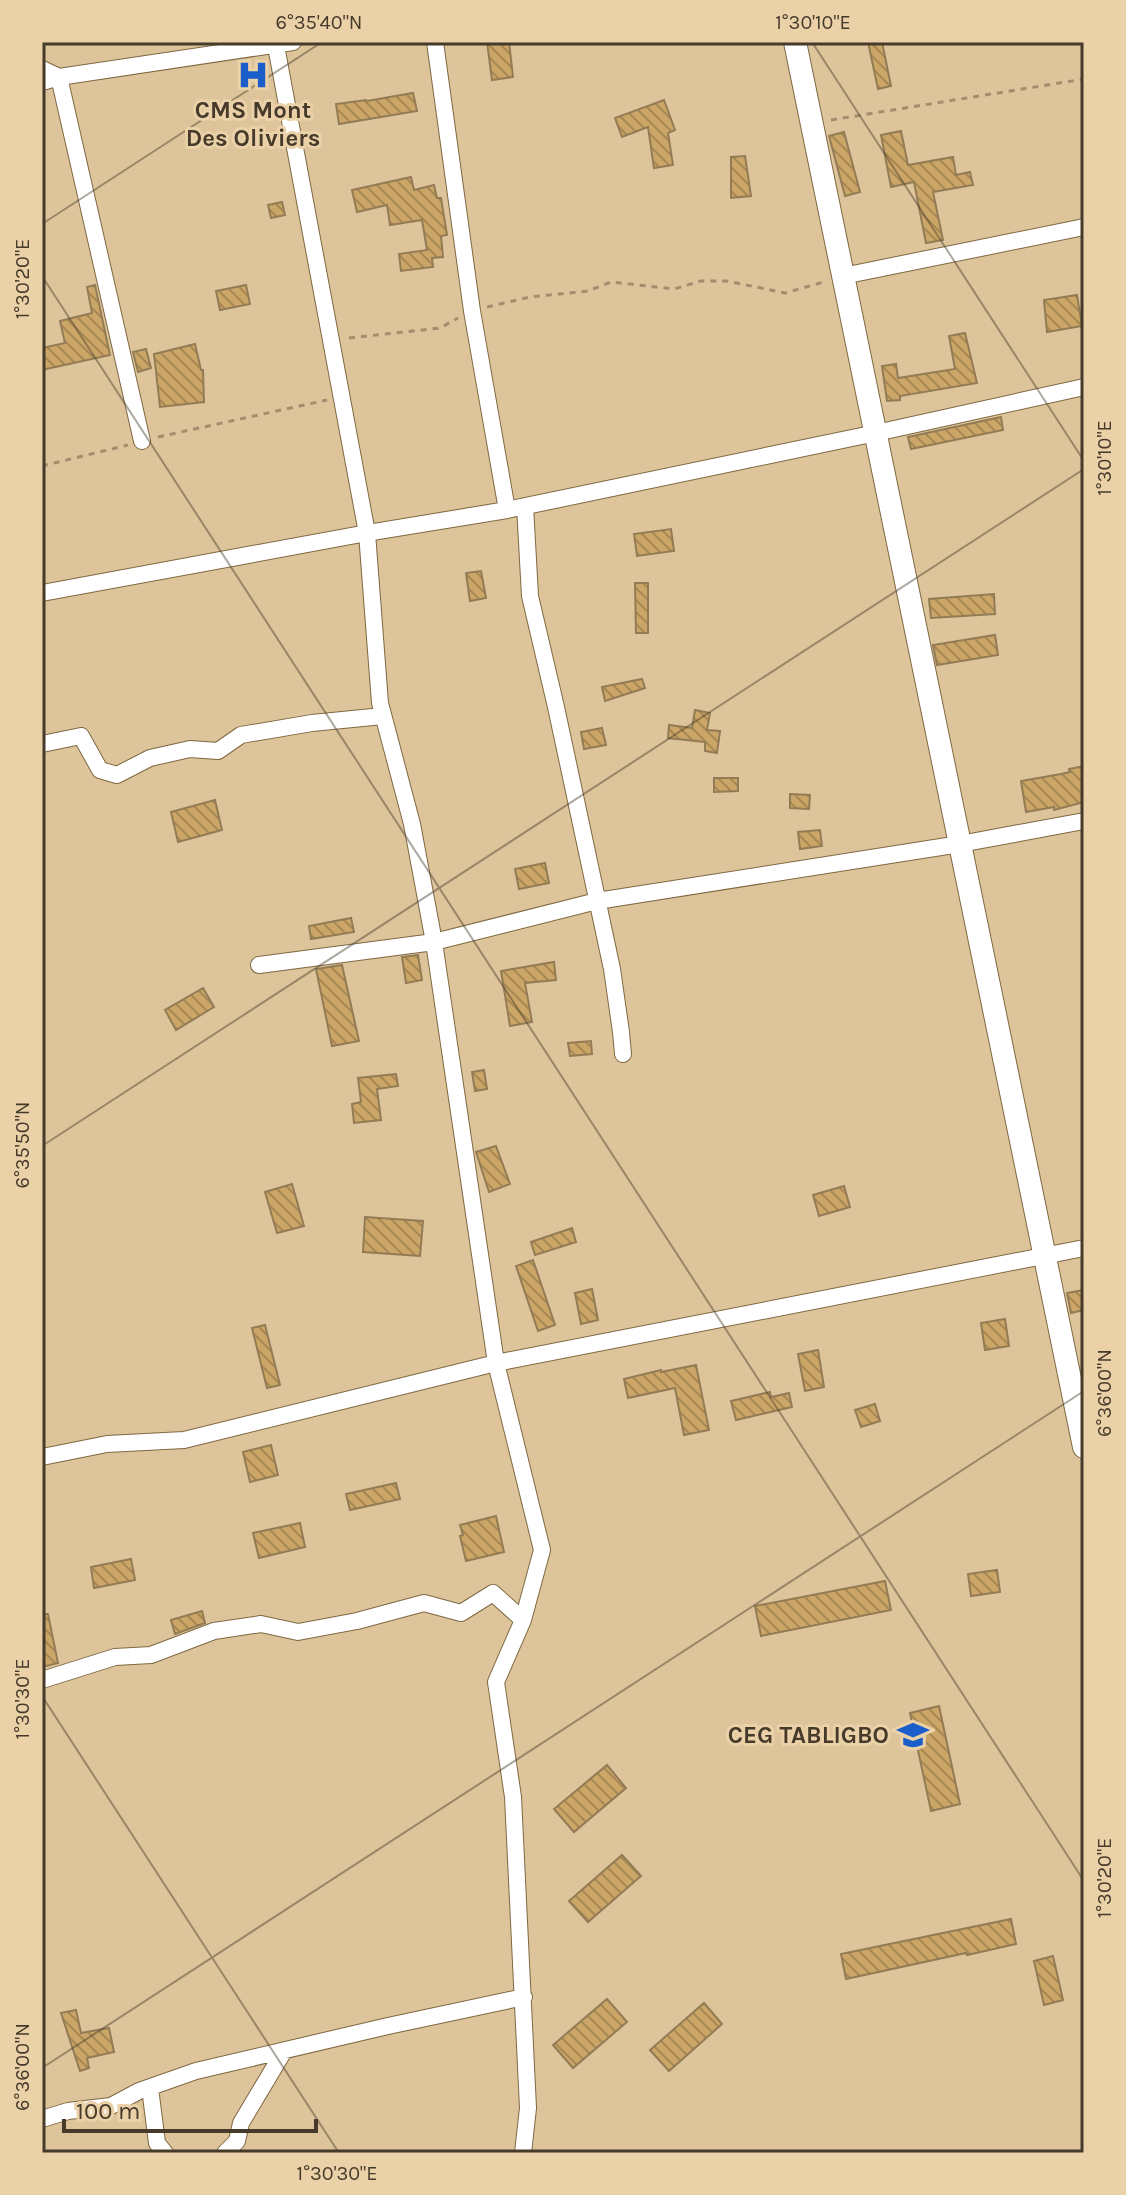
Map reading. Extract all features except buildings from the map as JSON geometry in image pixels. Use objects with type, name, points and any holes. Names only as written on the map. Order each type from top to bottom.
[{"type":"street","points":[[435,42],[472,311],[507,510]]},
{"type":"street","points":[[795,42],[1084,1447]]},
{"type":"street","points":[[42,82],[284,44],[331,340],[367,533],[380,703],[412,824],[434,942],[496,1363],[542,1550],[523,1620],[496,1682],[513,1797],[528,2108],[523,2153]]},
{"type":"street","points":[[42,69],[59,77]]},
{"type":"street","points":[[59,77],[142,441]]},
{"type":"street","points":[[843,276],[1084,227]]},
{"type":"street","points":[[42,593],[507,510],[1084,387]]},
{"type":"street","points":[[525,506],[530,596],[612,969],[623,1054]]},
{"type":"street","points":[[42,744],[81,736],[100,770],[117,775],[150,758],[190,749],[218,751],[241,735],[312,723],[383,716]]},
{"type":"street","points":[[259,965],[434,942],[597,901],[960,844],[1084,821]]},
{"type":"street","points":[[42,1457],[107,1444],[184,1440],[496,1363],[1084,1248]]},
{"type":"street","points":[[42,1680],[115,1657],[151,1655],[214,1631],[261,1624],[298,1632],[357,1621],[424,1603],[461,1613],[493,1593],[523,1620]]},
{"type":"street","points":[[42,2119],[68,2111],[111,2106],[196,2071],[524,1997]]},
{"type":"street","points":[[225,2153],[237,2141],[241,2123],[284,2051]]},
{"type":"street","points":[[150,2088],[157,2143],[165,2153]]},
{"type":"path","points":[[812,123],[1084,79]]},
{"type":"path","points":[[331,340],[440,328],[472,311],[530,297],[588,291],[611,282],[674,289],[701,281],[727,281],[785,293],[843,276]]},
{"type":"path","points":[[42,466],[342,397]]},
{"type":"place","name":"CMS Mont Des Oliviers","points":[[253,75]]},
{"type":"place","name":"CEG TABLIGBO","points":[[913,1735]]}]
